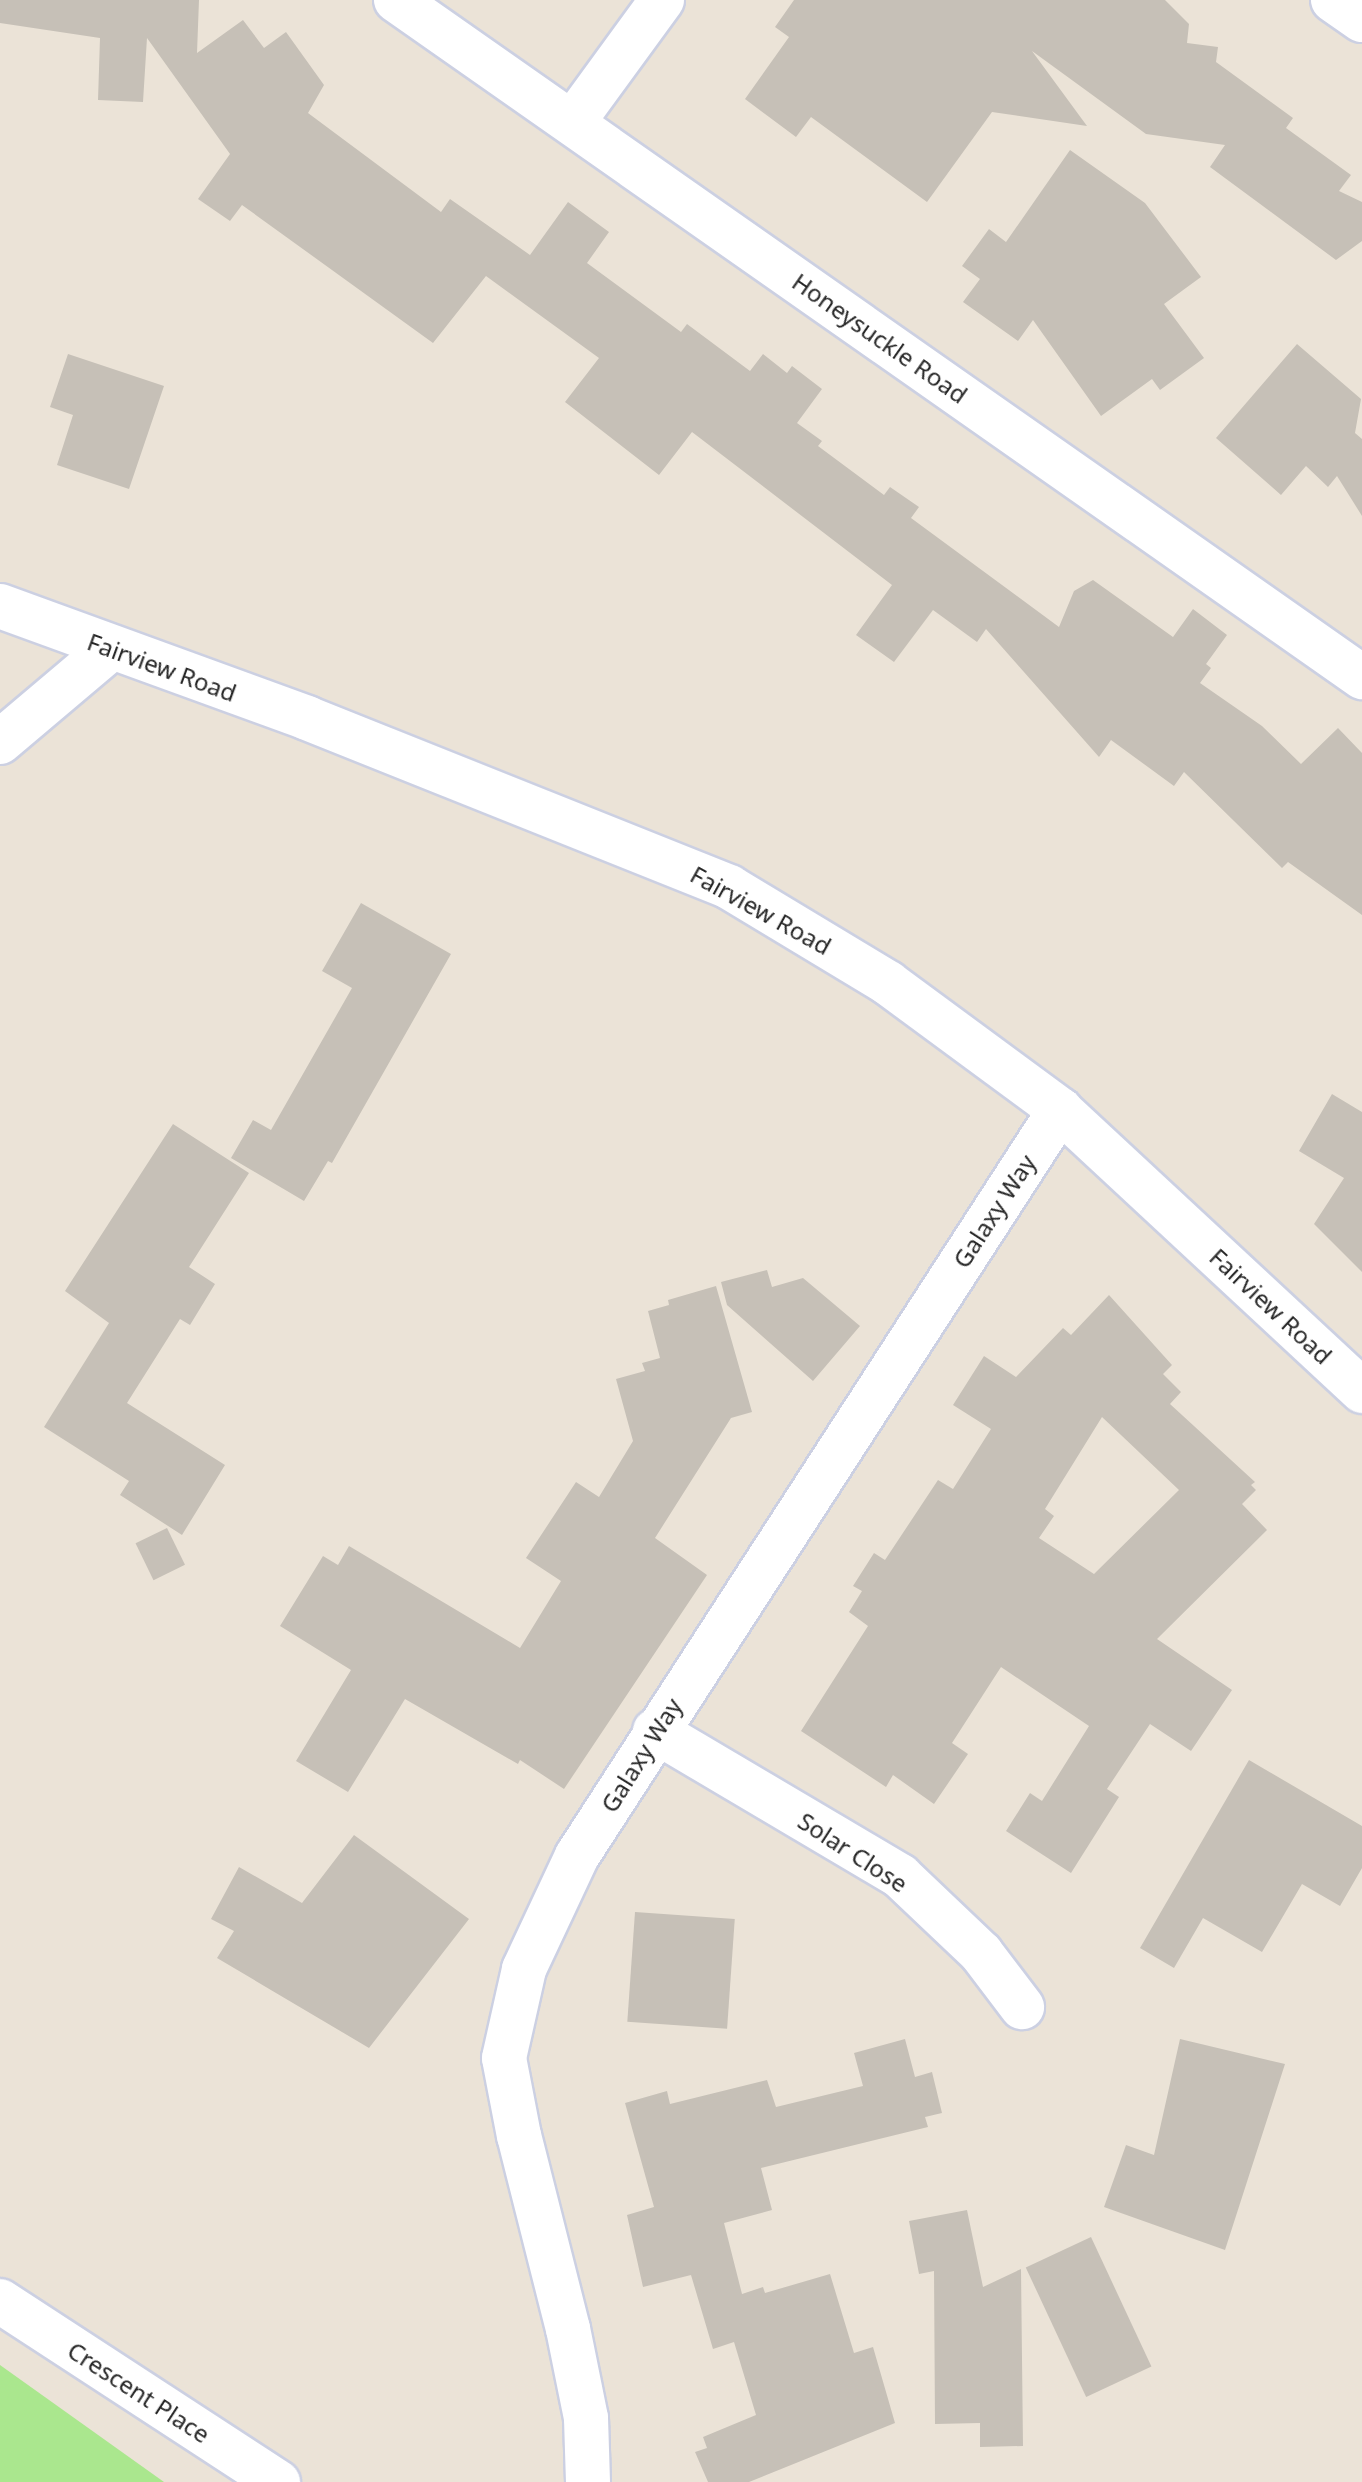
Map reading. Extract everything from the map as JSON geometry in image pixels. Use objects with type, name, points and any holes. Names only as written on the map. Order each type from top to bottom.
[{"type":"street","name":"Honeysuckle Road","points":[[396,0],[1362,677]]},
{"type":"street","points":[[573,122],[662,0]]},
{"type":"street","points":[[1333,0],[1362,20]]},
{"type":"street","name":"Fairview Road","points":[[0,606],[110,649],[307,718],[729,887],[888,983],[1060,1110],[1362,1391]]},
{"type":"street","points":[[0,742],[110,649]]},
{"type":"street","name":"Galaxy Way","points":[[588,2482],[586,2418],[504,2058],[524,1969],[577,1856],[655,1731],[1060,1110]]},
{"type":"street","name":"Solar Close","points":[[655,1731],[900,1876],[981,1953],[1022,2007]]},
{"type":"street","name":"Crescent Place","points":[[0,2301],[278,2482]]},
{"type":"green space","points":[[0,2365],[164,2482],[0,2482]]},
{"type":"building","points":[[0,0],[199,0],[197,53],[243,20],[264,48],[286,32],[324,85],[308,113],[441,212],[450,199],[530,255],[568,202],[609,232],[587,263],[681,332],[687,324],[750,371],[763,354],[787,373],[792,366],[822,389],[797,423],[822,441],[818,446],[884,495],[890,487],[919,507],[911,518],[1059,627],[1074,591],[1093,580],[1173,637],[1193,609],[1227,635],[1206,664],[1211,668],[1200,683],[1262,726],[1301,764],[1338,728],[1362,753],[1362,915],[1288,862],[1282,868],[1184,772],[1174,786],[1111,740],[1099,757],[986,629],[977,642],[933,610],[894,662],[856,635],[892,585],[692,432],[659,475],[565,402],[599,358],[486,276],[433,343],[242,205],[230,221],[198,199],[230,154],[147,38],[143,102],[98,100],[100,38],[0,23]]},
{"type":"building","points":[[794,0],[1165,0],[1189,24],[1187,43],[1218,47],[1216,62],[1293,118],[1286,128],[1351,175],[1339,191],[1362,202],[1362,241],[1336,260],[1210,167],[1225,145],[1146,134],[1032,51],[1087,126],[992,112],[927,202],[811,117],[796,137],[745,99],[789,37],[775,27]]},
{"type":"building","points":[[1070,150],[1145,203],[1201,277],[1164,304],[1204,358],[1160,390],[1152,379],[1101,416],[1033,320],[1018,341],[963,302],[980,279],[962,266],[989,229],[1006,242]]},
{"type":"building","points":[[1297,344],[1361,399],[1355,433],[1362,439],[1362,516],[1337,476],[1328,487],[1306,466],[1281,495],[1216,438]]},
{"type":"building","points":[[68,354],[164,386],[129,489],[57,465],[73,415],[50,407]]},
{"type":"building","points":[[361,903],[451,954],[332,1163],[328,1161],[304,1201],[231,1158],[253,1120],[271,1130],[352,988],[322,971]]},
{"type":"building","points":[[1332,1094],[1362,1112],[1362,1272],[1314,1224],[1344,1178],[1299,1151]]},
{"type":"building","points":[[173,1124],[249,1173],[189,1267],[215,1284],[190,1325],[180,1319],[127,1403],[225,1465],[182,1535],[120,1495],[129,1481],[44,1427],[109,1323],[65,1291]]},
{"type":"building","points":[[767,1270],[772,1287],[803,1278],[860,1326],[813,1381],[727,1305],[721,1282]]},
{"type":"building","points":[[716,1286],[752,1412],[731,1418],[655,1538],[707,1575],[564,1789],[520,1760],[518,1764],[405,1699],[348,1792],[296,1761],[351,1670],[280,1626],[323,1556],[338,1565],[349,1546],[520,1648],[561,1581],[526,1558],[576,1482],[599,1497],[633,1441],[616,1379],[645,1371],[642,1363],[660,1358],[648,1311],[669,1305],[668,1300]]},
{"type":"building","points":[[1109,1295],[1172,1365],[1163,1374],[1181,1392],[1170,1404],[1255,1482],[1251,1485],[1256,1490],[1242,1504],[1267,1530],[1157,1639],[1232,1690],[1191,1751],[1150,1724],[1107,1789],[1119,1797],[1071,1873],[1006,1831],[1030,1793],[1042,1801],[1089,1726],[1001,1667],[952,1743],[968,1754],[934,1804],[893,1775],[886,1787],[801,1731],[868,1626],[849,1612],[862,1591],[853,1586],[874,1553],[885,1560],[938,1480],[953,1489],[991,1429],[953,1405],[984,1356],[1016,1377],[1063,1328],[1071,1335]],"holes":[[[1102,1417],[1179,1490],[1094,1574],[1039,1538],[1054,1516],[1045,1509]]]},
{"type":"building","points":[[167,1528],[185,1565],[154,1580],[136,1543]]},
{"type":"building","points":[[1249,1760],[1362,1826],[1362,1868],[1340,1906],[1302,1884],[1262,1952],[1203,1918],[1174,1968],[1140,1948]]},
{"type":"building","points":[[354,1835],[469,1919],[369,2048],[217,1958],[234,1931],[211,1919],[239,1867],[302,1903]]},
{"type":"building","points":[[635,1912],[735,1919],[727,2029],[627,2022]]},
{"type":"building","points":[[905,2039],[915,2077],[932,2072],[942,2113],[925,2117],[928,2127],[761,2168],[772,2210],[724,2223],[742,2294],[763,2287],[765,2293],[830,2274],[854,2353],[873,2347],[895,2423],[749,2482],[708,2482],[695,2452],[707,2448],[703,2437],[756,2415],[734,2342],[713,2349],[691,2275],[643,2287],[627,2215],[654,2207],[625,2103],[667,2091],[670,2104],[767,2080],[776,2107],[863,2086],[854,2053]]},
{"type":"building","points":[[1180,2039],[1285,2064],[1225,2250],[1104,2207],[1126,2145],[1154,2155]]},
{"type":"building","points":[[967,2210],[983,2287],[1021,2269],[1023,2446],[980,2447],[980,2423],[935,2424],[934,2271],[919,2274],[909,2221]]},
{"type":"building","points":[[1091,2237],[1151,2367],[1086,2397],[1026,2267]]}]
